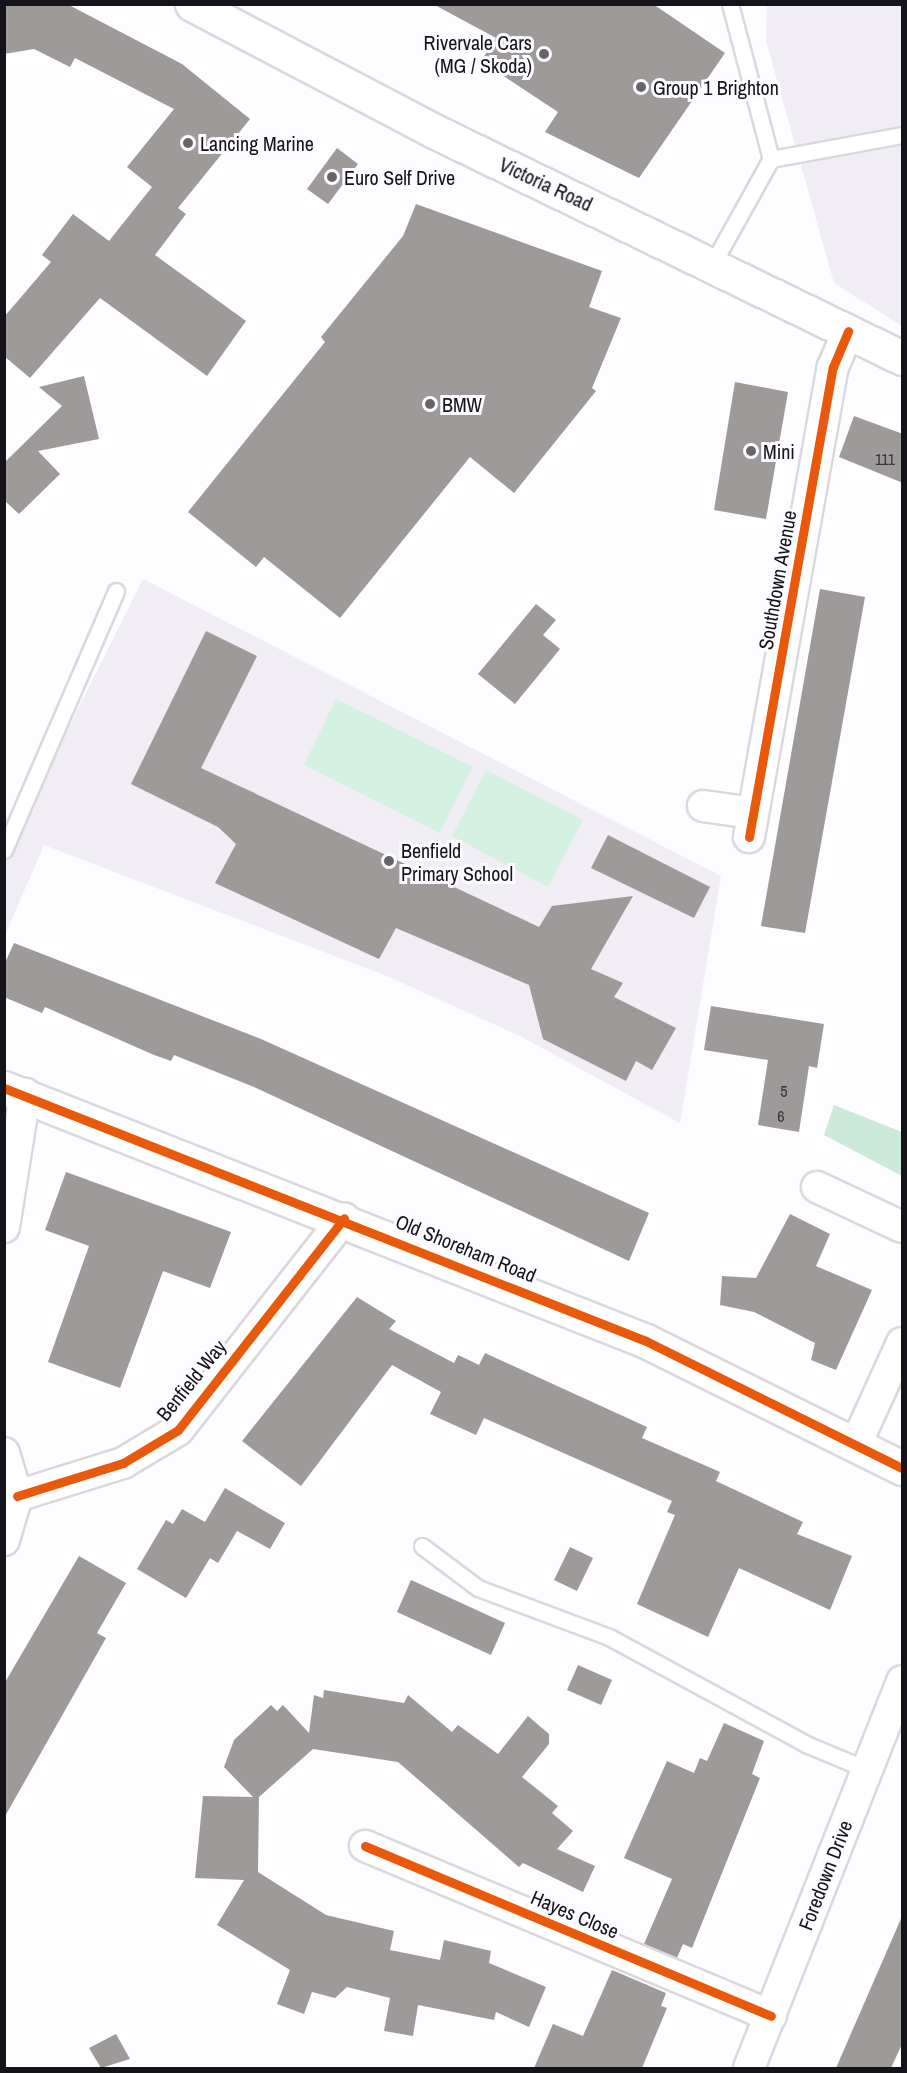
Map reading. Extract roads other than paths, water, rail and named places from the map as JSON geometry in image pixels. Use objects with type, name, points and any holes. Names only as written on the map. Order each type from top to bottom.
[{"type":"main road","name":"Victoria Road","points":[[192,4],[436,132],[713,263],[903,358]]},
{"type":"main road","name":"Old Shoreham Road","points":[[15,1091],[344,1218],[646,1341],[903,1468]]},
{"type":"street","name":"Southdown Avenue","points":[[703,806],[751,825],[833,367],[848,331]]},
{"type":"street","points":[[4,1227],[15,1091]]},
{"type":"street","points":[[817,1187],[903,1227]]},
{"type":"street","name":"Benfield Way","points":[[16,1496],[123,1463],[178,1430],[344,1218]]},
{"type":"street","points":[[856,1444],[903,1343]]},
{"type":"street","points":[[4,1454],[16,1496],[4,1540]]},
{"type":"street","name":"Foredown Drive","points":[[749,2068],[866,1769],[903,1681]]},
{"type":"street","name":"Hayes Close","points":[[365,1846],[771,2016]]},
{"type":"lane","points":[[713,263],[771,159],[730,4]]},
{"type":"lane","points":[[771,159],[903,135]]},
{"type":"lane","points":[[4,850],[116,591]]},
{"type":"lane","points":[[422,1546],[478,1588],[609,1637],[808,1745],[866,1769]]},
{"type":"place","name":"Rivervale Cars (MG / Skoda)","points":[[544,54]]},
{"type":"place","name":"Group 1 Brighton","points":[[641,87]]},
{"type":"place","name":"Lancing Marine","points":[[188,143]]},
{"type":"place","name":"Euro Self Drive","points":[[332,177]]},
{"type":"place","name":"BMW","points":[[430,404]]},
{"type":"place","name":"Mini","points":[[751,451]]},
{"type":"place","name":"Benfield Primary School","points":[[389,861]]}]
